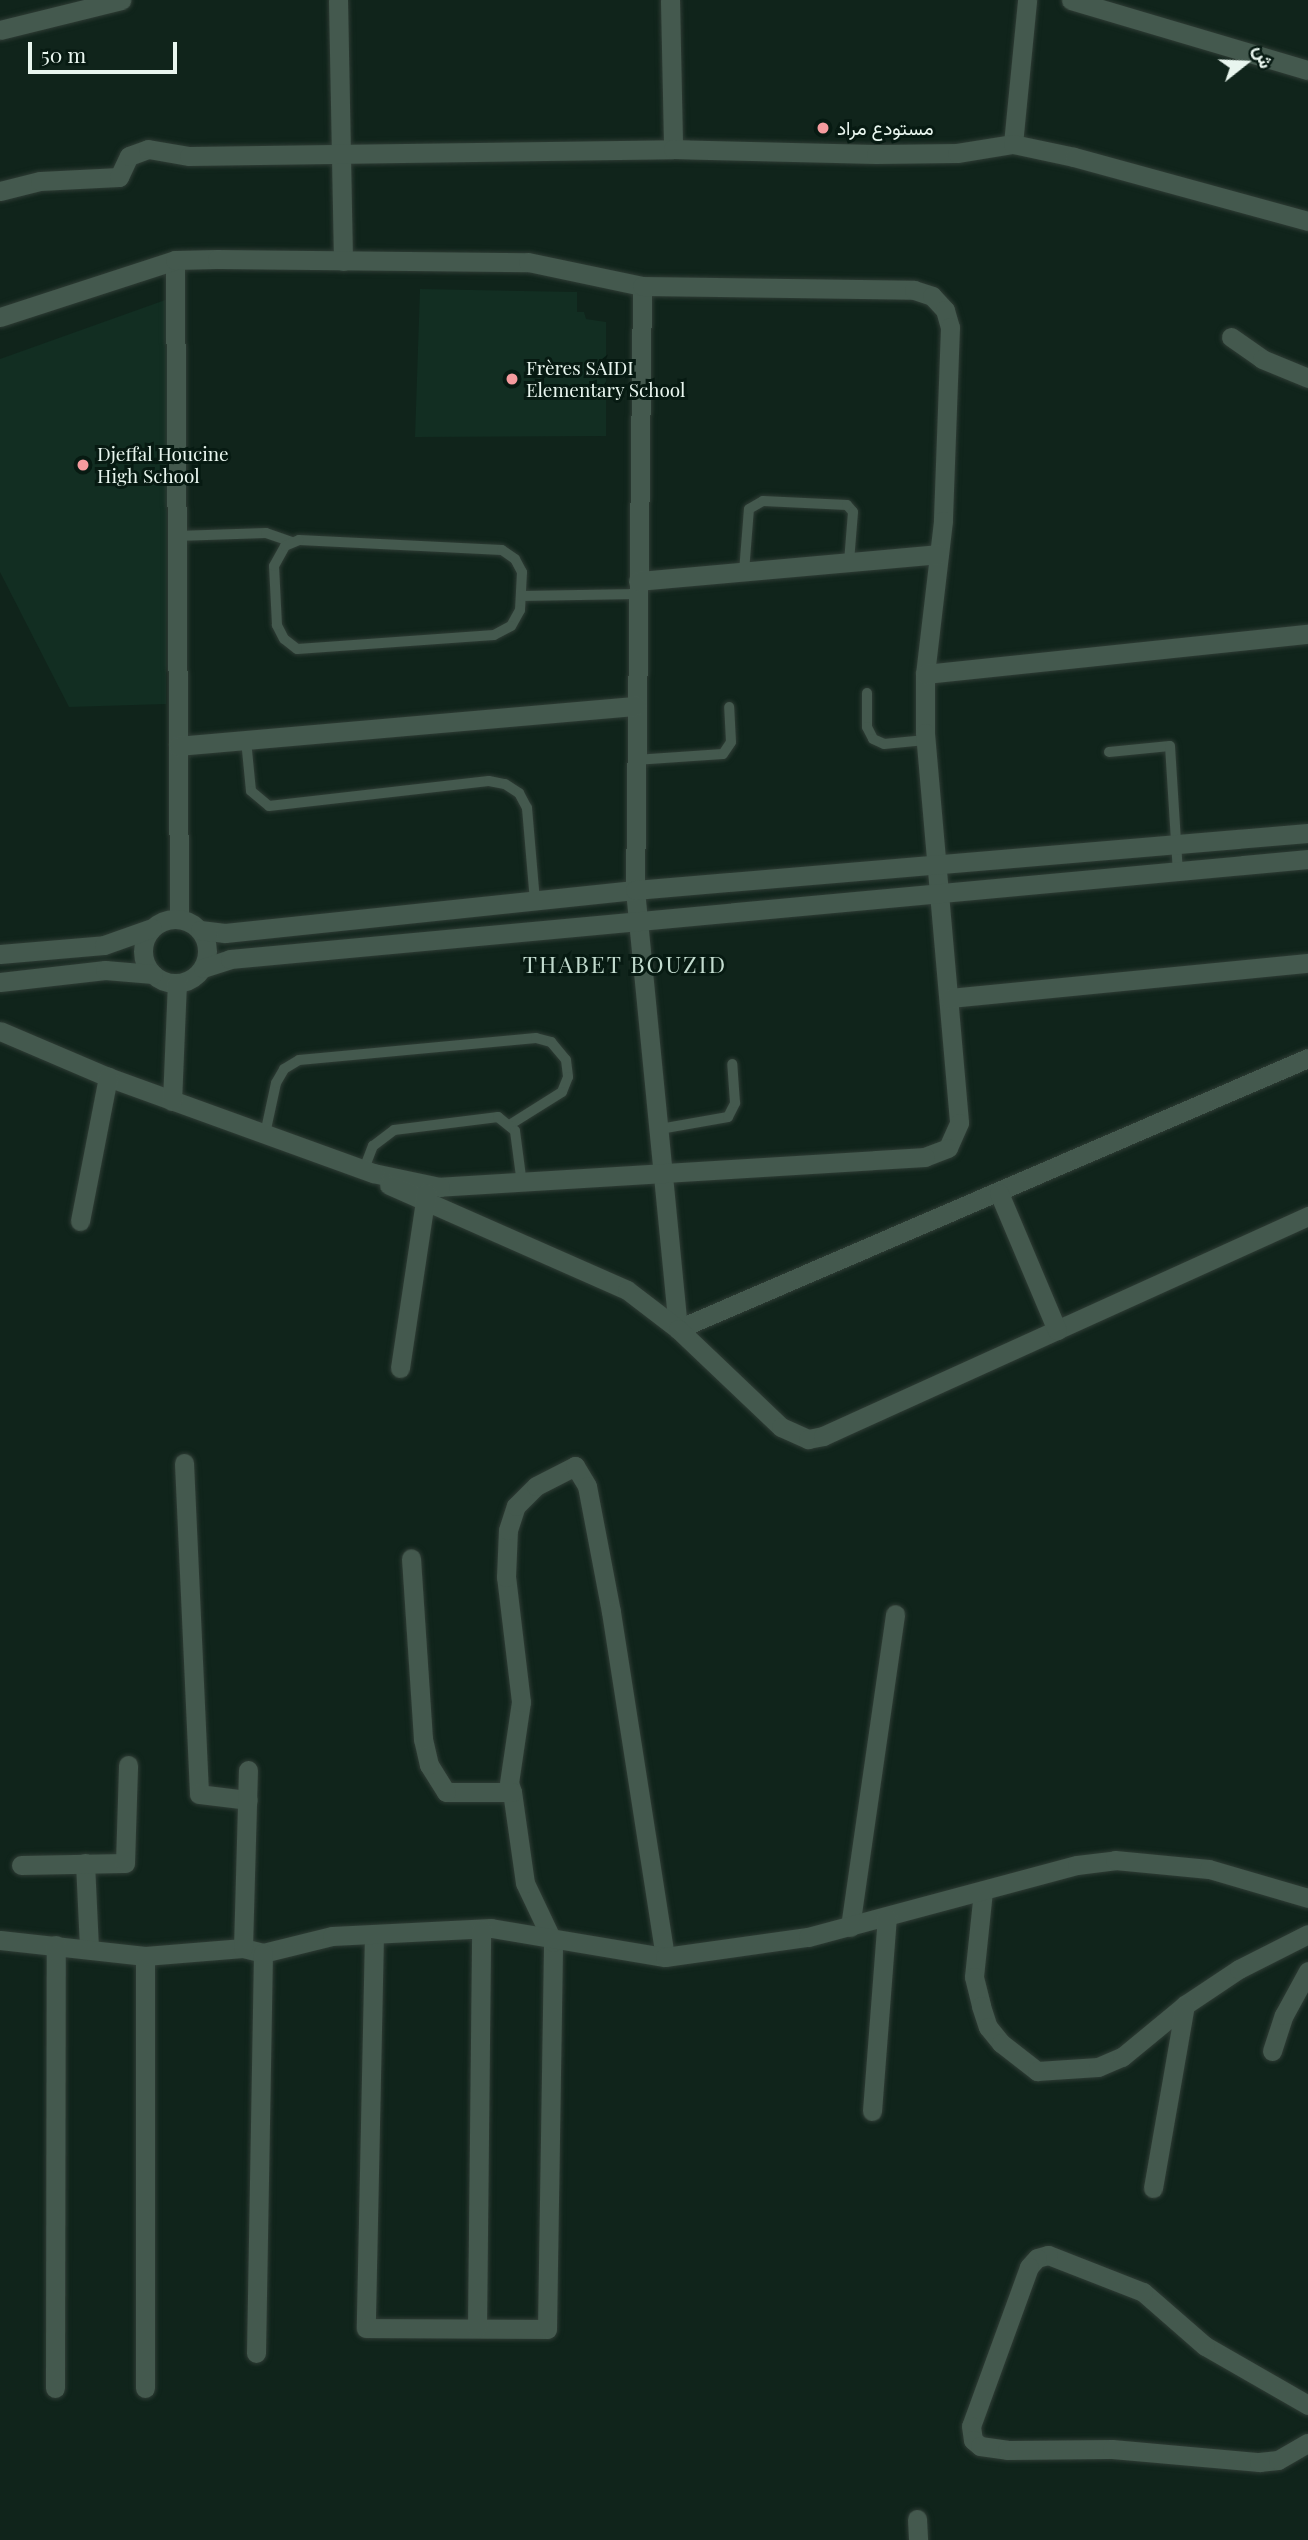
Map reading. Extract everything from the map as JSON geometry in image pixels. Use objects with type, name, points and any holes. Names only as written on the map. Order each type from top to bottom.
[{"type":"street","points":[[0,30],[121,0]]},
{"type":"street","points":[[338,0],[343,261]]},
{"type":"street","points":[[670,0],[673,149]]},
{"type":"street","points":[[1013,144],[1027,0]]},
{"type":"street","points":[[1070,0],[1308,70]]},
{"type":"street","points":[[0,191],[40,181],[119,177],[129,156],[148,149],[189,156],[673,149],[876,154],[957,153],[1013,144],[1074,157],[1308,221]]},
{"type":"street","points":[[175,260],[179,919]]},
{"type":"street","points":[[0,317],[175,260],[528,262],[642,286],[914,290],[940,303],[950,327],[940,554],[925,674],[926,740],[960,1123],[954,1141],[941,1153],[522,1184],[426,1194]]},
{"type":"street","points":[[642,286],[635,760],[636,924],[660,1129],[678,1329]]},
{"type":"street","points":[[1231,337],[1262,359],[1308,378]]},
{"type":"street","points":[[638,587],[744,572],[940,554]]},
{"type":"street","points":[[925,674],[1308,634]]},
{"type":"street","points":[[178,746],[636,706]]},
{"type":"street","points":[[0,954],[104,945],[179,919],[200,930],[225,933],[635,890],[1308,833]]},
{"type":"street","points":[[0,982],[106,970],[153,974],[177,983],[192,979],[203,968],[230,959],[636,924],[1308,859]]},
{"type":"street","points":[[152,928],[143,951],[153,974]]},
{"type":"street","points":[[200,930],[208,948],[203,968]]},
{"type":"street","points":[[949,998],[1308,963]]},
{"type":"street","points":[[172,1101],[177,983]]},
{"type":"street","points":[[0,1031],[108,1077],[426,1194],[614,1283],[678,1329],[781,1427],[808,1438],[823,1436],[1308,1216]]},
{"type":"street","points":[[678,1329],[1308,1058]]},
{"type":"street","points":[[80,1222],[108,1077]]},
{"type":"street","points":[[999,1193],[1057,1329]]},
{"type":"street","points":[[400,1368],[426,1194]]},
{"type":"street","points":[[184,1463],[199,1794],[248,1800]]},
{"type":"street","points":[[374,1934],[366,2328],[547,2329],[553,1942],[525,1883],[509,1783],[521,1702],[506,1577],[508,1530],[516,1506],[536,1486],[575,1466],[587,1486],[609,1600],[665,1957]]},
{"type":"street","points":[[411,1558],[423,1739],[429,1765],[446,1792],[512,1792]]},
{"type":"street","points":[[850,1927],[895,1614]]},
{"type":"street","points":[[21,1865],[125,1863],[128,1765]]},
{"type":"street","points":[[243,1948],[248,1770]]},
{"type":"street","points":[[0,1940],[145,1956],[243,1948],[263,1953],[332,1936],[481,1929],[665,1957],[760,1945],[850,1927],[1077,1865],[1115,1860],[1209,1869],[1308,1898]]},
{"type":"street","points":[[85,1863],[89,1950]]},
{"type":"street","points":[[983,1891],[974,1977],[981,2006],[988,2027],[1001,2043],[1037,2071],[1098,2067],[1122,2057],[1185,2005],[1239,1969],[1308,1934]]},
{"type":"street","points":[[872,2111],[887,1918]]},
{"type":"street","points":[[477,2328],[481,1929]]},
{"type":"street","points":[[55,2388],[57,1945]]},
{"type":"street","points":[[256,2353],[263,1953]]},
{"type":"street","points":[[145,1956],[145,2388]]},
{"type":"street","points":[[1272,2051],[1284,2015],[1308,1970]]},
{"type":"street","points":[[1153,2188],[1185,2005]]},
{"type":"street","points":[[1308,2405],[1205,2346],[1143,2292],[1048,2255],[1037,2258],[1029,2267],[971,2426],[972,2440],[980,2446],[1007,2450],[1112,2449],[1259,2462],[1278,2460],[1308,2443]]},
{"type":"street","points":[[917,2519],[918,2540]]},
{"type":"lane","points":[[744,572],[750,509],[764,501],[847,505],[853,512],[849,562]]},
{"type":"lane","points":[[177,536],[266,533],[292,542],[502,550],[519,565],[521,596],[516,619],[494,635],[297,649],[284,639],[277,625],[274,566],[280,551],[292,542]]},
{"type":"lane","points":[[521,596],[638,587]]},
{"type":"lane","points":[[867,693],[867,727],[878,742],[926,740]]},
{"type":"lane","points":[[635,760],[723,754],[731,742],[729,707]]},
{"type":"lane","points":[[246,740],[251,791],[269,806],[489,781],[506,783],[519,793],[527,808],[535,901]]},
{"type":"lane","points":[[1109,752],[1170,746],[1178,872]]},
{"type":"lane","points":[[265,1134],[276,1083],[284,1069],[299,1060],[536,1038],[551,1042],[566,1060],[568,1077],[562,1092],[511,1124]]},
{"type":"lane","points":[[660,1129],[728,1117],[735,1102],[732,1064]]},
{"type":"lane","points":[[364,1170],[373,1146],[394,1130],[490,1117],[511,1124]]},
{"type":"lane","points":[[511,1124],[522,1184]]},
{"type":"shaded area","name":"Frères SAIDI Elementary School","points":[[420,289],[577,292],[577,312],[584,312],[586,319],[606,322],[606,436],[415,437]]},
{"type":"shaded area","name":"Djeffal Houcine High School","points":[[168,299],[166,704],[69,707],[0,572],[0,359]]},
{"type":"place","name":"مستودع مراد","points":[[823,128]]},
{"type":"place","name":"Frères SAIDI Elementary School","points":[[512,379]]},
{"type":"place","name":"Djeffal Houcine High School","points":[[83,465]]},
{"type":"district","name":"THABET BOUZID","points":[[625,964]]}]
